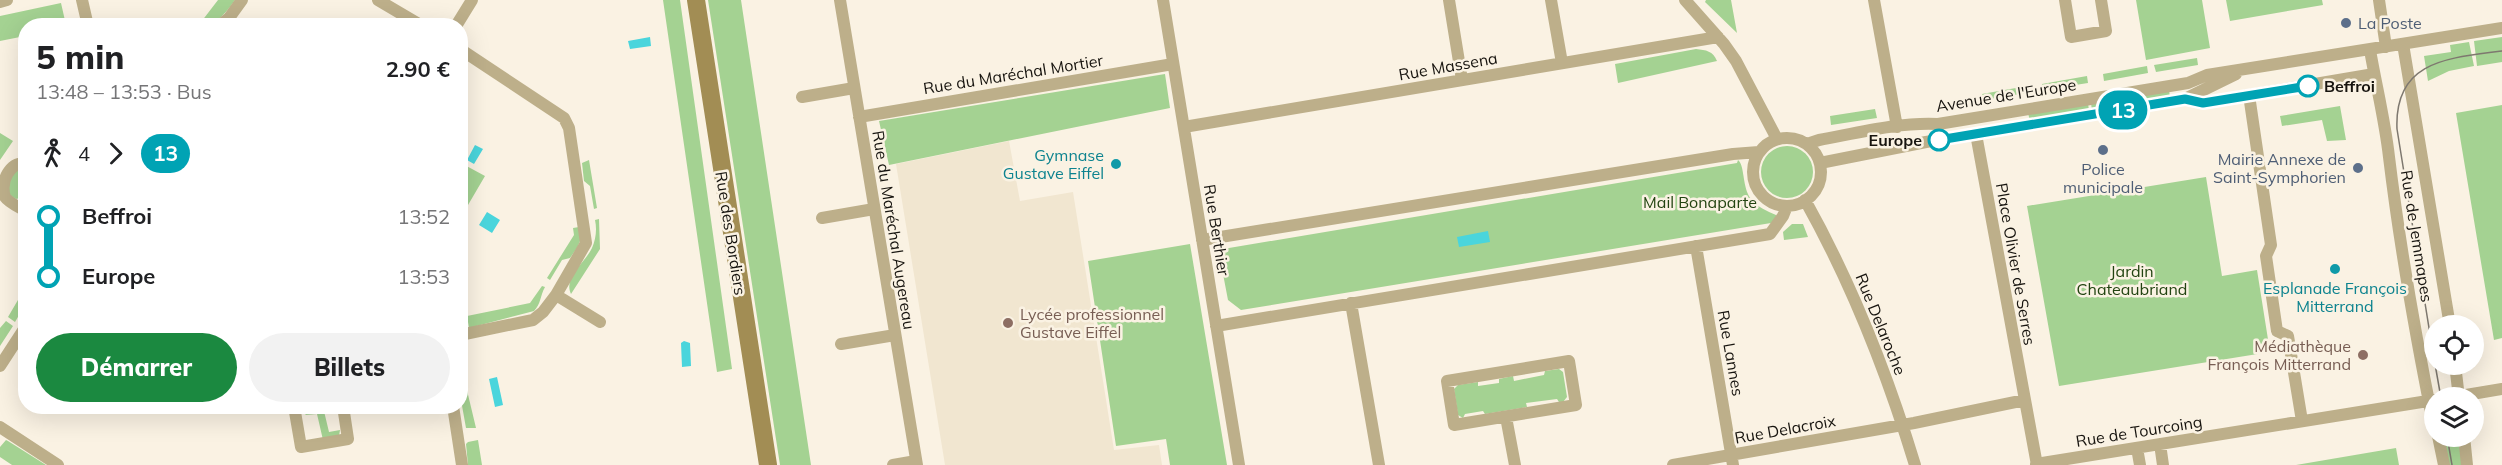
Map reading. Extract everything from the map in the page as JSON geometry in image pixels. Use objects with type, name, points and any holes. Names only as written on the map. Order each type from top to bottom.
[{"type":"street","points":[[0,2],[7,0]]},
{"type":"street","points":[[82,0],[86,18]]},
{"type":"street","points":[[229,18],[242,0]]},
{"type":"street","points":[[378,0],[408,18]]},
{"type":"street","points":[[461,18],[472,0]]},
{"type":"street","name":"Rue des Bordiers","points":[[696,0],[768,465]]},
{"type":"street","name":"Rue du Maréchal Augereau","points":[[840,0],[916,463]]},
{"type":"street","name":"Rue Berthier","points":[[1163,0],[1239,465]]},
{"type":"street","points":[[1449,0],[1462,80]]},
{"type":"street","points":[[1551,0],[1562,63]]},
{"type":"street","points":[[1685,0],[1736,61],[1777,139]]},
{"type":"street","points":[[1874,0],[1897,127]]},
{"type":"street","points":[[2065,0],[2072,37],[2106,31],[2101,0]]},
{"type":"street","points":[[2379,0],[2386,47]]},
{"type":"street","name":"Avenue de l'Europe","points":[[1807,144],[1897,127],[1922,123],[1938,124],[2188,83],[2207,75],[2502,28]]},
{"type":"street","name":"Rue Massena","points":[[1184,127],[1718,37]]},
{"type":"street","name":"Rue de Jemmapes","points":[[2403,44],[2448,315]]},
{"type":"street","name":"Rue de Jemmapes","points":[[2370,50],[2389,157],[2391,185],[2412,312],[2429,387]]},
{"type":"street","points":[[468,54],[564,118],[569,128],[586,243],[556,295],[543,312],[533,320],[468,333]]},
{"type":"street","name":"Rue du Maréchal Mortier","points":[[859,117],[1173,64]]},
{"type":"street","name":"Avenue de l'Europe","points":[[1820,163],[2185,99],[2245,70]]},
{"type":"street","name":"Avenue de l'Europe","points":[[2185,99],[2203,103],[2374,74]]},
{"type":"street","points":[[802,97],[854,88]]},
{"type":"street","points":[[2249,95],[2271,245],[2266,256],[2277,331],[2288,336],[2302,421]]},
{"type":"street","name":"Place Olivier de Serres","points":[[1976,134],[2025,400]]},
{"type":"street","points":[[1777,139],[1798,139],[1807,144],[1820,163],[1818,184],[1805,200],[1787,206],[1777,204],[1759,192],[1753,172],[1754,162],[1759,152],[1767,144],[1777,139]]},
{"type":"street","points":[[1202,240],[1733,154],[1759,152]]},
{"type":"street","points":[[18,162],[9,168],[3,177],[1,187],[6,198],[18,206]]},
{"type":"street","name":"Rue Delaroche","points":[[1805,200],[1846,280],[1882,368],[1915,465]]},
{"type":"street","points":[[1216,326],[1770,234],[1787,206]]},
{"type":"street","points":[[822,218],[874,209]]},
{"type":"street","name":"Rue Lannes","points":[[1696,246],[1732,460]]},
{"type":"street","points":[[556,295],[600,321]]},
{"type":"street","points":[[1351,303],[1379,465]]},
{"type":"street","points":[[841,344],[895,335]]},
{"type":"street","points":[[0,366],[18,338]]},
{"type":"street","points":[[1569,362],[1576,405],[1506,417],[1454,425],[1447,381],[1569,362]]},
{"type":"street","points":[[2484,392],[2502,389]]},
{"type":"street","points":[[1903,425],[2025,400]]},
{"type":"street","name":"Rue de Tourcoing","points":[[2025,400],[2037,465],[2424,401]]},
{"type":"street","points":[[295,414],[301,447],[348,439],[344,414]]},
{"type":"street","points":[[454,414],[462,465]]},
{"type":"street","points":[[1506,417],[1515,465]]},
{"type":"street","name":"Rue Delacroix","points":[[1673,465],[1732,460],[1903,425]]},
{"type":"street","points":[[0,428],[58,465]]},
{"type":"street","points":[[2160,444],[2163,465]]},
{"type":"street","points":[[2440,447],[2444,465]]},
{"type":"street","points":[[2465,447],[2467,465]]},
{"type":"street","points":[[2137,448],[2140,465]]},
{"type":"street","points":[[893,465],[916,463]]},
{"type":"shaded area","name":"Lycée professionnel Gustave Eiffel","points":[[1009,141],[1020,201],[1073,192],[1114,450],[1159,445],[1162,465],[945,465],[896,164]]},
{"type":"green space","points":[[218,0],[235,0],[219,18],[204,18]]},
{"type":"green space","points":[[663,0],[680,0],[732,369],[717,372]]},
{"type":"green space","points":[[708,0],[741,0],[811,465],[780,465]]},
{"type":"green space","points":[[1706,0],[1731,0],[1737,33],[1705,2]]},
{"type":"green space","points":[[2136,0],[2202,0],[2210,48],[2146,60]]},
{"type":"green space","points":[[2226,0],[2322,0],[2323,5],[2230,21]]},
{"type":"green space","points":[[61,3],[64,18],[18,18],[18,37],[0,41],[0,16]]},
{"type":"green space","points":[[2502,37],[2502,62],[2477,66],[2474,41]]},
{"type":"green space","points":[[2469,42],[2474,66],[2449,71],[2428,81],[2424,56],[2451,52],[2450,45]]},
{"type":"green space","points":[[1696,49],[1709,52],[1717,61],[1618,83],[1615,64]]},
{"type":"green space","points":[[2197,58],[2198,65],[2156,72],[2154,65]]},
{"type":"green space","points":[[2147,66],[2148,73],[2104,81],[2103,74]]},
{"type":"green space","points":[[1165,74],[1170,108],[889,165],[879,121]]},
{"type":"green space","points":[[2087,76],[2088,83],[2043,90],[2042,84]]},
{"type":"green space","points":[[2027,86],[2028,93],[1983,100],[1982,94]]},
{"type":"green space","points":[[2169,90],[2170,98],[2092,111],[2091,103]]},
{"type":"green space","points":[[2088,103],[2089,111],[2030,121],[2028,113]]},
{"type":"green space","points":[[2502,105],[2502,338],[2494,340],[2456,113]]},
{"type":"green space","points":[[2340,106],[2346,140],[2327,141],[2322,120],[2282,126],[2280,116]]},
{"type":"green space","points":[[1875,109],[1877,118],[1831,125],[1830,116]]},
{"type":"green space","points":[[0,133],[13,141],[0,160]]},
{"type":"green space","points":[[1787,146],[1797,148],[1805,154],[1811,162],[1813,172],[1811,182],[1805,190],[1797,196],[1787,198],[1777,196],[1769,190],[1763,182],[1761,172],[1763,162],[1769,154],[1777,148]]},
{"type":"green space","points":[[589,160],[597,208],[594,209],[590,186],[584,181],[582,163]]},
{"type":"green space","name":"Mail Bonaparte","points":[[1738,160],[1751,199],[1759,207],[1776,215],[1771,223],[1241,310],[1228,300],[1219,253],[1223,249],[1737,163]]},
{"type":"green space","points":[[468,167],[485,176],[468,205]]},
{"type":"green space","points":[[18,170],[18,199],[16,199],[10,195],[7,184],[13,172]]},
{"type":"green space","name":"Jardin Chateaubriand","points":[[2206,177],[2222,276],[2257,270],[2270,352],[2059,386],[2027,206]]},
{"type":"green space","points":[[599,219],[600,249],[571,294],[569,288],[572,276],[592,248],[596,234],[595,220]]},
{"type":"green space","points":[[1792,224],[1803,224],[1808,237],[1784,240],[1783,232]]},
{"type":"green space","points":[[579,227],[581,239],[577,248],[570,258],[562,260],[550,280],[547,278],[574,235],[573,228]]},
{"type":"green space","points":[[1190,244],[1227,465],[1170,465],[1166,439],[1116,446],[1088,261]]},
{"type":"green space","points":[[542,286],[545,287],[534,311],[469,328],[468,316],[530,303]]},
{"type":"green space","points":[[18,300],[18,317],[15,322],[8,317]]},
{"type":"green space","points":[[6,321],[13,326],[0,346],[0,328]]},
{"type":"green space","points":[[1559,369],[1563,372],[1567,397],[1563,402],[1557,399],[1526,403],[1527,407],[1485,414],[1483,411],[1465,414],[1463,418],[1458,415],[1454,389],[1458,385],[1478,382],[1478,386],[1499,383],[1499,379],[1513,376],[1514,381],[1544,375],[1545,371]]},
{"type":"green space","points":[[468,394],[476,428],[466,428],[464,414],[468,414]]},
{"type":"green space","points":[[317,414],[325,414],[329,432],[340,430],[339,436],[323,440]]},
{"type":"green space","points":[[6,440],[46,465],[12,465],[0,457],[0,447]]},
{"type":"green space","points":[[478,440],[482,465],[468,465],[466,444]]},
{"type":"green space","points":[[2444,447],[2461,447],[2463,465],[2449,465]]},
{"type":"green space","points":[[2396,448],[2399,465],[2296,465]]},
{"type":"water","points":[[650,37],[651,46],[630,49],[628,41]]},
{"type":"water","points":[[475,145],[483,149],[474,164],[468,158]]},
{"type":"water","points":[[487,212],[500,220],[492,233],[479,225]]},
{"type":"water","points":[[1488,231],[1490,242],[1459,247],[1457,237]]},
{"type":"water","points":[[684,341],[690,343],[691,366],[682,367],[681,343]]},
{"type":"water","points":[[497,377],[503,405],[495,407],[489,379]]},
{"type":"tram line","points":[[2427,315],[2397,129],[2398,106],[2405,89],[2415,76],[2428,67],[2463,56],[2502,51]]},
{"type":"tram line","points":[[2437,375],[2439,387]]},
{"type":"tram line","points":[[2449,447],[2452,465]]},
{"type":"bus line","name":"13","points":[[1939,140],[2185,99],[2203,103],[2308,86]]},
{"type":"place","name":"La Poste","points":[[2346,23]]},
{"type":"place","name":"Beffroi","points":[[2308,86]]},
{"type":"place","name":"Europe","points":[[1939,140]]},
{"type":"place","name":"Police municipale","points":[[2103,150]]},
{"type":"place","name":"Gymnase Gustave Eiffel","points":[[1116,164]]},
{"type":"place","name":"Mairie Annexe de Saint-Symphorien","points":[[2358,168]]},
{"type":"place","name":"Esplanade François Mitterrand","points":[[2335,269]]},
{"type":"place","name":"Lycée professionnel Gustave Eiffel","points":[[1008,323]]},
{"type":"place","name":"Médiathèque François Mitterrand","points":[[2363,355]]}]
